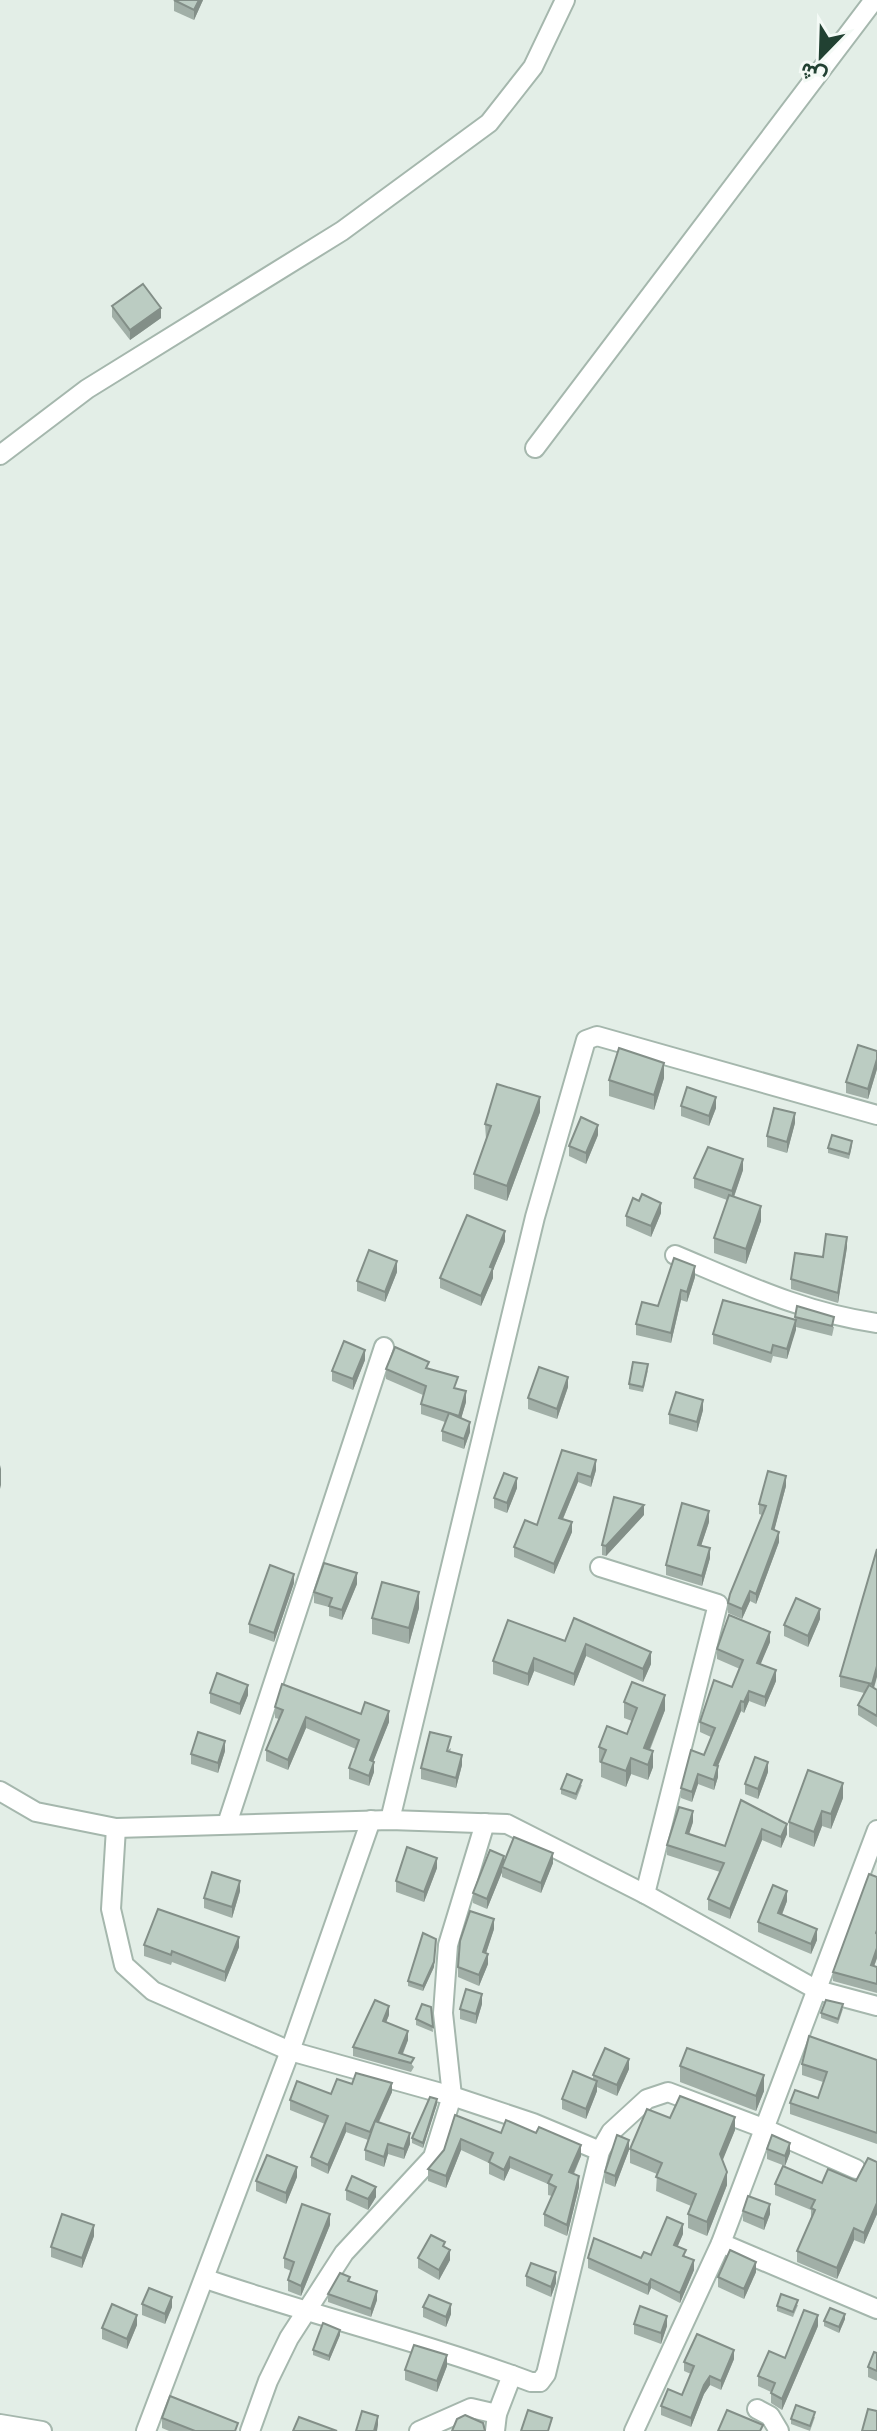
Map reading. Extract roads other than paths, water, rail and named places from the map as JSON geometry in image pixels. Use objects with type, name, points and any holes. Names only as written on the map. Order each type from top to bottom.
[{"type":"street","points":[[0,455],[87,389],[342,231],[489,123],[533,67],[565,0]]},
{"type":"street","points":[[535,448],[874,0]]},
{"type":"street","points":[[146,2431],[380,1820],[535,1217],[586,1040],[597,1036],[877,1115]]},
{"type":"street","points":[[675,1255],[784,1302],[841,1318],[877,1323]]},
{"type":"street","points":[[227,1824],[384,1347]]},
{"type":"street","points":[[600,1567],[718,1604],[645,1894]]},
{"type":"street","points":[[0,1791],[36,1812],[116,1828],[380,1820],[507,1824],[645,1894],[817,1990],[877,2006]]},
{"type":"street","points":[[250,2431],[268,2381],[305,2313],[344,2253],[433,2157],[452,2096],[443,2013],[448,1945],[485,1823]]},
{"type":"street","points":[[116,1828],[111,1909],[124,1965],[153,1991],[290,2051],[452,2096],[533,2123],[600,2151]]},
{"type":"street","points":[[634,2431],[721,2243],[877,1830]]},
{"type":"street","points":[[206,2279],[305,2313],[451,2352],[540,2382],[546,2374],[600,2151],[611,2132],[647,2099],[668,2092],[763,2128],[856,2169]]},
{"type":"street","points":[[721,2243],[877,2309]]},
{"type":"street","points":[[419,2431],[471,2408],[496,2422],[512,2375]]},
{"type":"street","points":[[757,2409],[770,2416],[779,2431]]},
{"type":"street","points":[[0,2424],[42,2431]]}]
